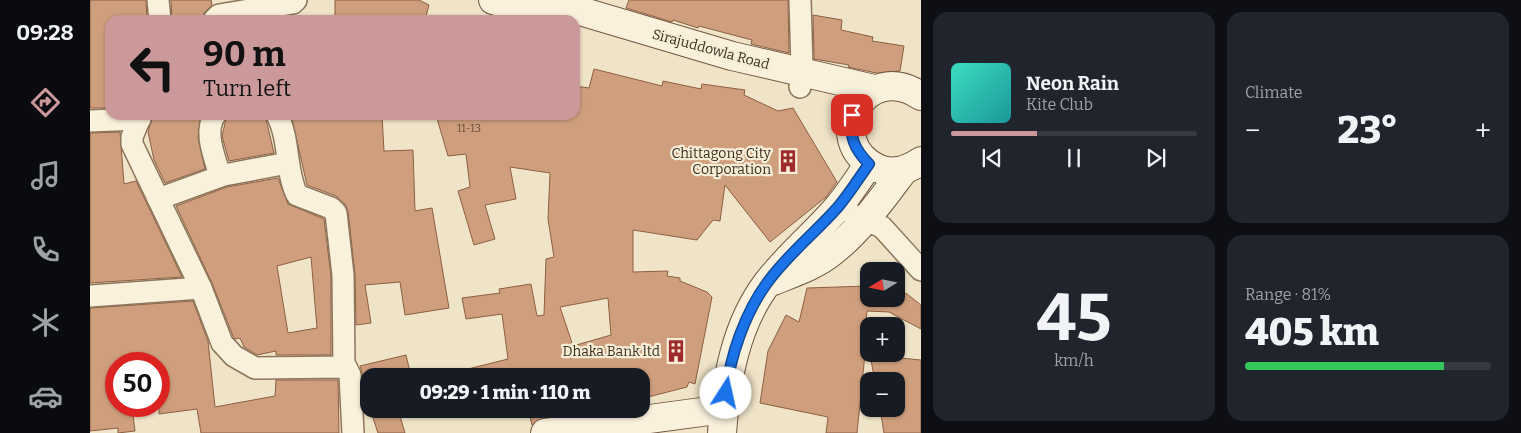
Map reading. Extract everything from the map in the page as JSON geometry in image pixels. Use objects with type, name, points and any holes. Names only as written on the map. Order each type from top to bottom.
[{"type":"main road","points":[[493,0],[540,15]]},
{"type":"main road","name":"Sirajuddowla Road","points":[[550,0],[577,10],[723,53],[800,80],[867,96],[899,86],[911,89],[921,96]]},
{"type":"main road","name":"Sirajuddowla Road","points":[[580,28],[712,69],[800,80]]},
{"type":"main road","points":[[867,96],[852,115],[850,129],[853,142],[859,154],[869,164],[880,169],[912,166]]},
{"type":"main road","points":[[545,433],[723,421],[728,377],[737,345],[750,314],[767,283],[838,207],[869,164]]},
{"type":"main road","points":[[767,283],[806,268],[831,253],[865,221],[912,166]]},
{"type":"street","points":[[158,0],[160,15]]},
{"type":"street","points":[[219,15],[293,3],[296,0]]},
{"type":"street","points":[[800,0],[802,67],[800,80]]},
{"type":"street","points":[[90,121],[105,120]]},
{"type":"street","points":[[140,120],[132,137],[132,144],[201,288],[222,343],[246,364],[264,368],[344,366],[349,369],[352,433]]},
{"type":"street","points":[[212,120],[209,132],[220,176]]},
{"type":"street","points":[[279,120],[297,195],[331,208],[336,213],[343,275],[344,366]]},
{"type":"street","points":[[158,199],[220,176],[288,163]]},
{"type":"street","points":[[838,207],[865,221],[882,227],[921,270]]},
{"type":"street","points":[[90,296],[201,288]]},
{"type":"building","points":[[90,0],[146,0],[147,15],[105,15],[105,108],[90,108]]},
{"type":"building","points":[[171,0],[211,0],[212,5],[204,15],[172,15]]},
{"type":"building","points":[[335,0],[419,0],[429,5],[426,15],[335,15]]},
{"type":"building","points":[[629,0],[788,0],[789,53],[751,44],[752,40],[699,26],[698,28],[673,20],[672,22],[626,8]]},
{"type":"building","points":[[813,15],[842,20],[841,30],[873,37],[872,41],[904,46],[900,71],[876,73],[848,67],[849,65],[814,59]]},
{"type":"building","points":[[594,69],[662,86],[663,81],[701,89],[702,84],[745,90],[744,95],[778,111],[793,108],[837,182],[826,197],[770,242],[725,185],[720,221],[713,220],[697,240],[633,230],[633,272],[668,271],[667,276],[680,278],[680,281],[707,292],[712,297],[695,384],[689,382],[687,387],[650,396],[650,368],[472,368],[508,359],[502,314],[466,319],[462,298],[500,293],[499,289],[531,284],[537,316],[544,315],[546,259],[554,257],[548,219],[550,173],[510,167],[516,199],[485,205],[495,239],[474,245],[458,191],[470,187],[466,154],[448,156],[437,120],[580,120],[580,87],[589,88]],"holes":[[[608,298],[611,335],[573,346],[560,307]]]},
{"type":"building","points":[[152,120],[200,120],[198,138],[205,169],[165,183],[154,160],[148,132]]},
{"type":"building","points":[[226,120],[266,120],[274,153],[229,161],[222,136]]},
{"type":"building","points":[[292,120],[382,120],[384,151],[413,150],[415,211],[432,208],[449,308],[405,315],[400,282],[365,285],[371,323],[356,325],[355,274],[348,211],[345,204],[336,196],[307,185]]},
{"type":"building","points":[[120,132],[124,184],[136,181],[182,277],[90,283],[90,133]]},
{"type":"building","points":[[278,178],[288,204],[324,219],[331,276],[331,355],[276,355],[276,351],[257,355],[244,347],[240,338],[235,339],[233,336],[212,283],[176,206],[227,187]],"holes":[[[311,257],[317,328],[288,333],[277,266]]]},
{"type":"building","points":[[860,286],[860,308],[905,308],[905,293],[921,305],[921,329],[905,320],[905,317],[898,317],[889,312],[867,311],[866,317],[860,317],[860,362],[864,362],[863,372],[860,372],[860,403],[857,433],[826,433],[828,417],[760,403],[768,351],[786,315],[799,322],[807,288]]},
{"type":"building","points":[[193,301],[208,341],[215,407],[275,396],[276,380],[338,380],[339,433],[201,433],[197,409],[170,413],[170,352],[105,352],[105,417],[133,417],[135,431],[118,433],[118,428],[90,431],[90,308]]},
{"type":"building","points":[[406,355],[409,368],[361,368],[360,366]]},
{"type":"building","points":[[905,358],[921,360],[921,433],[884,433],[881,417],[905,417],[905,372],[873,372],[871,362],[905,362]]},
{"type":"building","points":[[373,418],[401,418],[405,433],[378,433]]},
{"type":"building","points":[[530,418],[543,418],[532,425]]},
{"type":"place","name":"Chittagong City Corporation","points":[[788,161]]},
{"type":"place","name":"Dhaka Bank ltd","points":[[676,351]]},
{"type":"route","points":[[726,393],[728,377],[737,345],[750,314],[767,283],[838,207],[869,164],[859,154],[853,142],[850,129],[852,115]]}]
